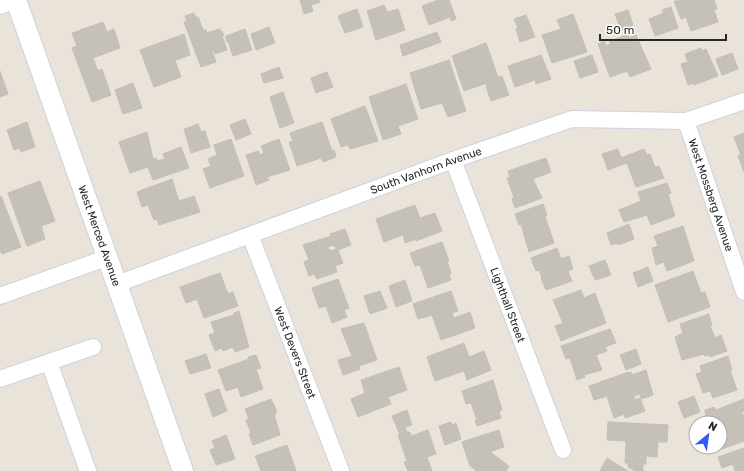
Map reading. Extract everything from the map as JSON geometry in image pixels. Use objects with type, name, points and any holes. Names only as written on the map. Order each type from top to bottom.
[{"type":"street","points":[[0,6],[16,0]]},
{"type":"street","name":"West Merced Avenue","points":[[16,0],[106,258],[183,471]]},
{"type":"street","name":"South Vanhorn Avenue","points":[[116,284],[453,160],[572,119],[686,120],[744,101]]},
{"type":"street","name":"West Mossberg Avenue","points":[[686,120],[744,292]]},
{"type":"street","name":"Lighthall Street","points":[[453,160],[563,450]]},
{"type":"street","name":"West Devers Street","points":[[250,235],[341,471]]},
{"type":"street","points":[[0,296],[106,258]]},
{"type":"street","points":[[0,379],[93,347]]},
{"type":"street","points":[[49,362],[88,471]]},
{"type":"building","points":[[300,0],[319,0],[320,2],[311,5],[313,11],[304,14]]},
{"type":"building","points":[[438,0],[449,0],[456,19],[451,21],[450,17],[429,25],[422,6]]},
{"type":"building","points":[[714,0],[717,9],[714,10],[718,22],[691,31],[686,17],[681,19],[674,1]]},
{"type":"building","points":[[384,5],[387,12],[398,9],[405,30],[376,40],[367,11]]},
{"type":"building","points":[[671,7],[678,28],[655,36],[649,19],[664,13],[662,10]]},
{"type":"building","points":[[357,9],[363,27],[345,33],[338,16]]},
{"type":"building","points":[[628,10],[633,25],[621,30],[615,14]]},
{"type":"building","points":[[194,13],[196,18],[198,17],[203,30],[206,30],[207,33],[220,29],[221,32],[222,31],[224,35],[222,36],[227,50],[215,54],[214,50],[212,51],[216,62],[201,67],[184,22],[187,21],[185,16]]},
{"type":"building","points":[[573,14],[587,52],[552,63],[542,35],[561,29],[557,20]]},
{"type":"building","points":[[526,15],[535,37],[520,42],[516,29],[518,28],[514,19]]},
{"type":"building","points":[[103,22],[107,32],[114,29],[120,48],[93,58],[98,71],[102,69],[111,95],[92,102],[72,48],[77,46],[72,33]]},
{"type":"building","points":[[269,27],[275,43],[256,50],[251,34]]},
{"type":"building","points":[[245,29],[252,50],[233,56],[228,41],[226,42],[226,36]]},
{"type":"building","points":[[437,32],[441,42],[403,56],[400,45]]},
{"type":"building","points":[[184,34],[190,55],[176,60],[173,55],[181,77],[154,87],[140,50]]},
{"type":"building","points":[[628,34],[629,38],[636,35],[651,69],[630,77],[627,71],[610,77],[598,44],[604,41],[606,46],[611,44],[609,42]]},
{"type":"building","points":[[486,43],[498,77],[502,76],[509,95],[491,101],[486,86],[487,83],[464,91],[452,56]]},
{"type":"building","points":[[701,48],[702,51],[706,49],[718,76],[694,85],[694,83],[688,85],[681,64],[688,62],[685,54]]},
{"type":"building","points":[[732,53],[738,69],[722,75],[716,59]]},
{"type":"building","points":[[541,55],[551,79],[536,84],[535,80],[515,87],[508,66]]},
{"type":"building","points":[[592,55],[598,72],[580,78],[574,61]]},
{"type":"building","points":[[449,60],[466,111],[448,117],[442,103],[421,109],[410,73]]},
{"type":"building","points":[[279,67],[283,78],[264,83],[261,74]]},
{"type":"building","points":[[0,71],[8,94],[0,97]]},
{"type":"building","points":[[327,72],[333,87],[316,93],[311,78]]},
{"type":"building","points":[[133,83],[142,108],[123,114],[115,90]]},
{"type":"building","points":[[406,84],[418,119],[398,126],[401,134],[383,140],[369,97]]},
{"type":"building","points":[[283,92],[294,123],[280,128],[270,97]]},
{"type":"building","points":[[365,106],[378,141],[350,149],[348,145],[341,147],[331,119]]},
{"type":"building","points":[[245,119],[251,134],[236,140],[230,125]]},
{"type":"building","points":[[27,122],[35,147],[21,152],[19,148],[14,150],[7,130]]},
{"type":"building","points":[[322,122],[332,151],[334,150],[336,157],[323,162],[321,158],[297,166],[289,142],[293,141],[290,133]]},
{"type":"building","points":[[198,124],[201,132],[205,131],[210,147],[191,153],[184,129]]},
{"type":"building","points":[[147,132],[153,159],[156,158],[157,161],[165,159],[163,154],[181,147],[189,168],[153,180],[148,167],[130,173],[119,142]]},
{"type":"building","points":[[744,133],[744,172],[738,156],[741,155],[734,137]]},
{"type":"building","points":[[231,139],[244,176],[210,188],[203,169],[211,166],[208,159],[217,155],[214,145]]},
{"type":"building","points":[[279,139],[290,170],[267,177],[269,180],[256,185],[246,155],[258,151],[260,155],[264,153],[261,146]]},
{"type":"building","points":[[618,149],[621,158],[644,149],[647,155],[650,154],[654,165],[656,167],[659,166],[664,178],[636,187],[627,163],[608,170],[602,154]]},
{"type":"building","points":[[546,158],[551,172],[533,179],[542,198],[515,208],[512,199],[514,198],[507,178],[510,177],[508,171]]},
{"type":"building","points":[[172,179],[179,201],[194,196],[200,212],[159,225],[157,219],[154,220],[148,205],[142,207],[137,192]]},
{"type":"building","points":[[40,181],[55,221],[41,226],[45,239],[27,246],[8,193]]},
{"type":"building","points":[[667,183],[671,193],[668,194],[675,216],[651,225],[647,215],[624,222],[619,210],[641,201],[638,192]]},
{"type":"building","points":[[1,196],[21,247],[2,254],[0,250]]},
{"type":"building","points":[[543,204],[547,215],[545,216],[554,243],[529,252],[521,224],[519,225],[515,214]]},
{"type":"building","points":[[415,205],[420,218],[435,213],[442,231],[416,241],[416,239],[405,243],[403,235],[384,242],[376,219]]},
{"type":"building","points":[[629,224],[634,239],[618,245],[617,243],[611,245],[607,233]]},
{"type":"building","points":[[683,226],[694,261],[667,271],[664,262],[656,265],[652,248],[658,246],[654,236]]},
{"type":"building","points":[[345,229],[351,245],[338,250],[343,263],[335,266],[337,272],[317,279],[314,274],[309,276],[304,262],[309,260],[303,245],[331,236],[330,234]],"holes":[[[334,245],[336,249],[330,251],[328,247]]]},
{"type":"building","points":[[442,242],[449,261],[447,261],[451,273],[449,274],[451,280],[428,288],[420,265],[415,266],[410,253]]},
{"type":"building","points":[[557,248],[561,259],[569,256],[573,269],[568,271],[572,281],[546,290],[539,270],[536,271],[531,258]]},
{"type":"building","points":[[605,260],[611,275],[595,280],[589,266]]},
{"type":"building","points":[[648,267],[653,281],[638,287],[633,273]]},
{"type":"building","points":[[693,271],[701,293],[705,292],[710,307],[668,322],[655,285]]},
{"type":"building","points":[[220,273],[228,294],[233,292],[238,306],[204,318],[197,299],[186,303],[180,287]]},
{"type":"building","points":[[338,279],[349,308],[344,310],[347,317],[332,323],[326,306],[319,308],[312,288]]},
{"type":"building","points":[[405,280],[412,301],[396,307],[389,286]]},
{"type":"building","points":[[581,290],[584,298],[595,293],[606,323],[561,341],[555,326],[563,323],[553,300]]},
{"type":"building","points":[[380,291],[387,308],[370,314],[364,296]]},
{"type":"building","points":[[451,291],[458,311],[452,313],[454,318],[470,312],[475,328],[441,340],[432,315],[418,319],[413,304]]},
{"type":"building","points":[[239,311],[249,347],[235,352],[233,347],[223,351],[222,348],[215,351],[209,335],[215,333],[211,322],[234,315],[234,313]]},
{"type":"building","points":[[709,314],[712,325],[710,326],[715,338],[721,335],[727,351],[710,357],[710,355],[705,356],[704,354],[682,360],[675,337],[683,333],[680,324]]},
{"type":"building","points":[[364,323],[377,360],[359,366],[360,369],[343,375],[338,360],[352,356],[341,329]]},
{"type":"building","points":[[610,329],[616,343],[605,347],[607,351],[596,355],[602,370],[584,375],[585,377],[577,380],[570,358],[566,359],[561,346]]},
{"type":"building","points":[[464,343],[469,357],[484,351],[491,370],[467,380],[464,371],[435,381],[427,357]]},
{"type":"building","points":[[636,349],[641,364],[626,370],[620,355]]},
{"type":"building","points":[[206,354],[211,368],[190,374],[185,361]]},
{"type":"building","points":[[256,355],[261,368],[256,369],[263,389],[241,397],[238,387],[226,391],[218,370]]},
{"type":"building","points":[[728,356],[732,370],[730,370],[737,390],[713,398],[710,391],[703,393],[696,374],[702,372],[700,366]]},
{"type":"building","points":[[399,367],[407,390],[388,397],[391,404],[358,417],[351,399],[365,393],[361,380]]},
{"type":"building","points":[[646,370],[653,395],[641,399],[640,394],[634,396],[635,400],[640,398],[645,411],[625,418],[624,414],[614,418],[607,396],[594,400],[589,386],[626,373],[631,372],[632,375]]},
{"type":"building","points":[[493,380],[502,410],[499,412],[501,418],[477,426],[475,421],[477,420],[471,403],[466,404],[462,391]]},
{"type":"building","points":[[219,389],[227,411],[213,417],[205,394]]},
{"type":"building","points":[[694,396],[700,412],[688,415],[684,418],[678,402]]},
{"type":"building","points":[[271,399],[276,409],[276,414],[274,414],[280,435],[253,445],[249,434],[251,433],[246,420],[249,419],[245,409]]},
{"type":"building","points":[[744,399],[744,411],[742,412],[744,417],[744,441],[728,447],[728,415],[706,415],[705,410],[714,407],[716,410]]},
{"type":"building","points":[[407,410],[412,425],[405,427],[407,432],[410,432],[411,436],[428,430],[436,454],[427,457],[432,471],[408,471],[404,462],[407,461],[398,435],[400,435],[392,416]]},
{"type":"building","points":[[451,422],[452,425],[456,423],[461,439],[445,445],[439,426]]},
{"type":"building","points":[[608,422],[668,425],[667,442],[658,442],[657,457],[646,456],[646,464],[643,464],[643,471],[635,471],[628,467],[628,463],[625,463],[626,441],[607,440]]},
{"type":"building","points":[[499,430],[504,447],[490,452],[509,466],[506,471],[475,471],[476,470],[470,466],[462,442]]},
{"type":"building","points":[[226,435],[235,459],[216,465],[210,450],[215,448],[212,441]]},
{"type":"building","points":[[287,445],[296,471],[261,471],[255,456]]},
{"type":"building","points":[[744,448],[744,471],[735,471],[733,464],[722,468],[718,457],[728,455],[728,454]]},
{"type":"building","points":[[607,458],[613,462],[628,471],[600,471]]}]
